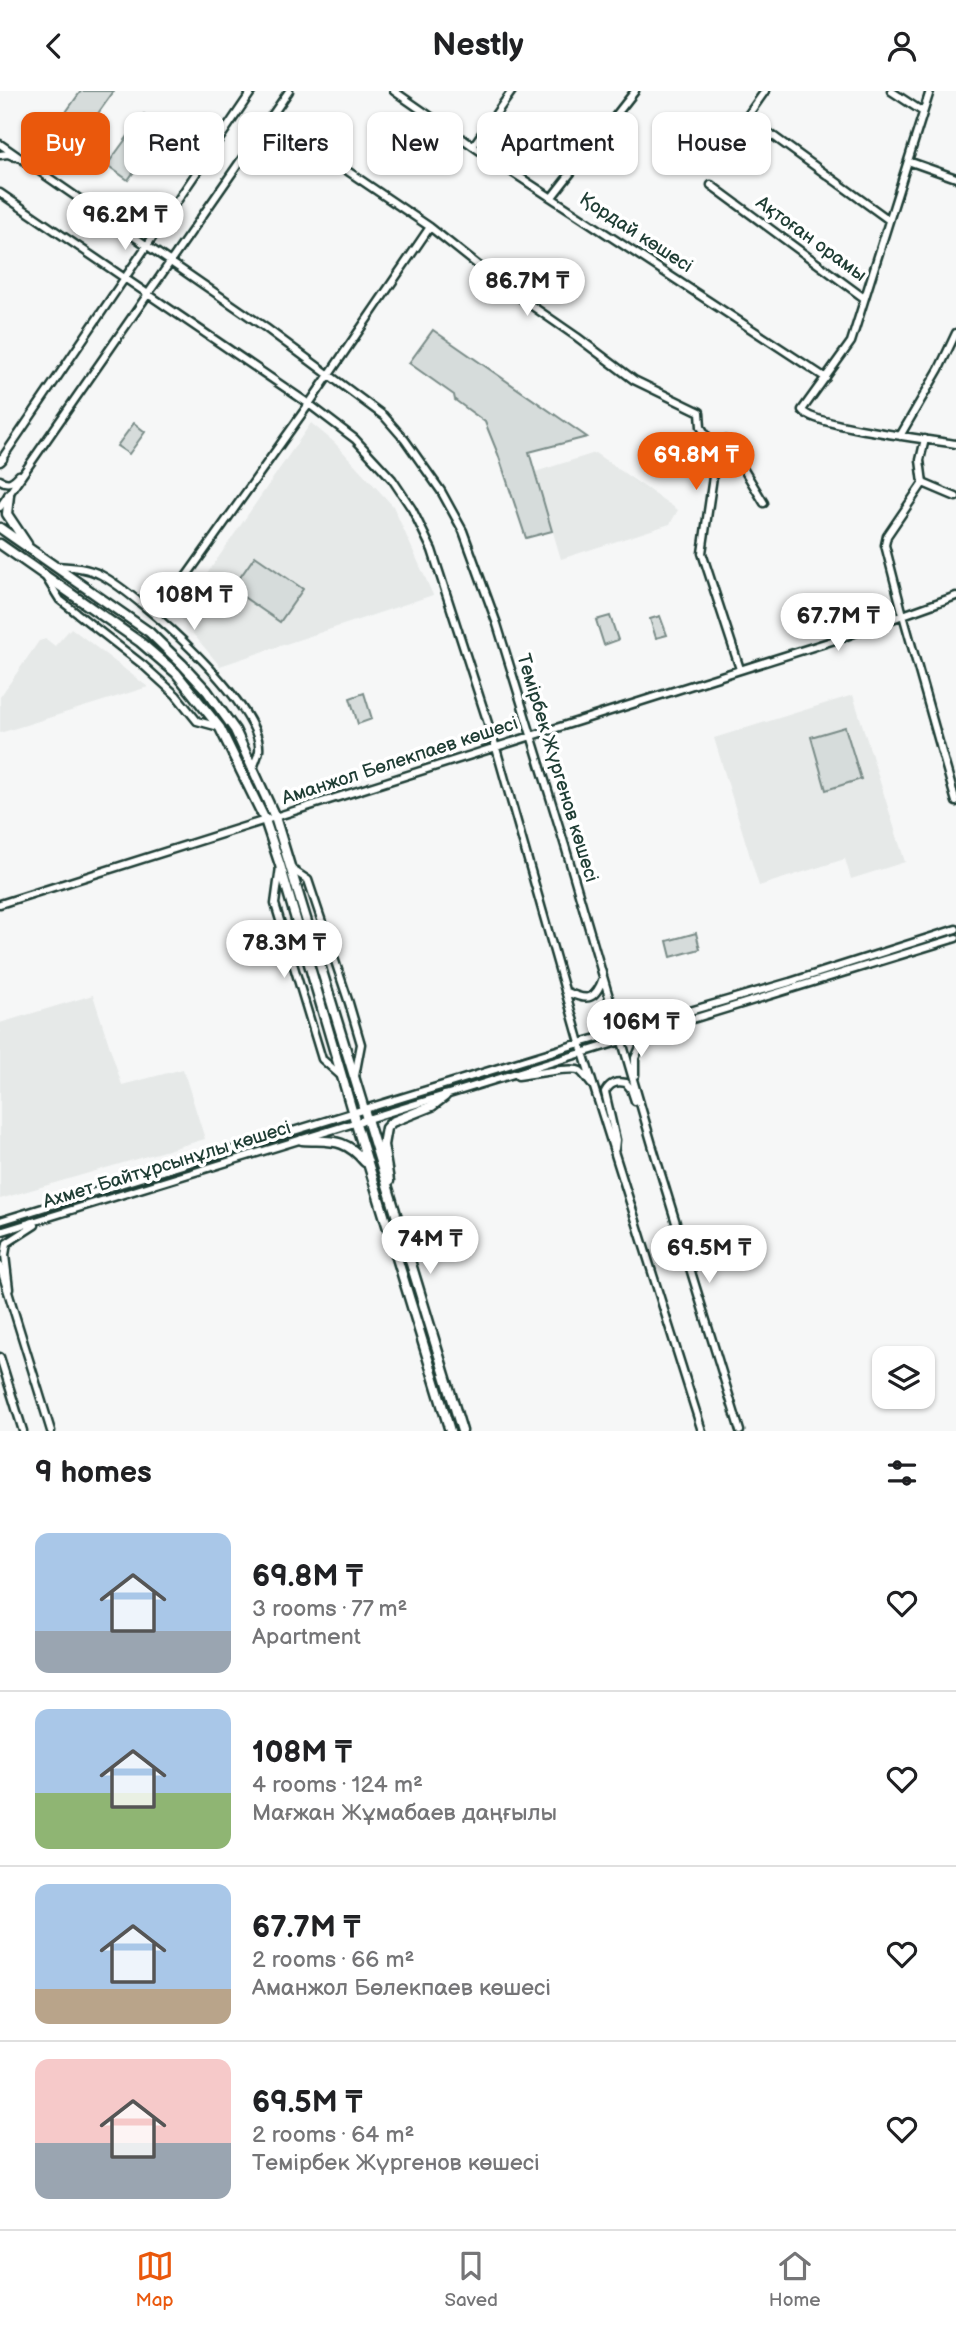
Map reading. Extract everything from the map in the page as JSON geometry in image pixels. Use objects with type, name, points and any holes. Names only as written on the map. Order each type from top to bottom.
[{"type":"main road","points":[[9,495],[7,514],[30,549]]},
{"type":"main road","points":[[0,527],[149,632],[207,691],[235,730],[254,766],[275,817],[462,1431]]},
{"type":"main road","points":[[0,544],[140,642],[176,673],[220,728],[265,820],[280,865],[450,1431]]},
{"type":"main road","points":[[0,551],[12,554],[34,567]]},
{"type":"main road","points":[[389,1191],[389,1172],[383,1145],[386,1128],[392,1122],[432,1105],[445,1096]]},
{"type":"main road","points":[[302,1140],[342,1142],[356,1150],[369,1167]]},
{"type":"street","points":[[1,461],[252,91]]},
{"type":"street","points":[[274,112],[289,91]]},
{"type":"street","name":"Қордай көшесі","points":[[394,91],[473,146],[826,377]]},
{"type":"street","points":[[473,146],[512,91]]},
{"type":"street","points":[[552,197],[635,91]]},
{"type":"street","points":[[750,112],[765,91]]},
{"type":"street","points":[[891,91],[923,112]]},
{"type":"street","points":[[930,91],[850,342],[802,410],[808,417],[900,436],[956,444]]},
{"type":"street","points":[[771,134],[889,220]]},
{"type":"street","name":"Темірбек Жүргенов көшесі","points":[[0,144],[21,159]]},
{"type":"street","points":[[0,155],[8,154],[21,159]]},
{"type":"street","points":[[908,160],[956,178]]},
{"type":"street","points":[[0,507],[238,164]]},
{"type":"street","name":"Темірбек Жүргенов көшесі","points":[[45,175],[266,328],[384,416],[405,440],[447,501],[463,531],[484,587],[531,736],[740,1431]]},
{"type":"street","points":[[353,175],[430,227],[509,290],[578,337],[634,380],[700,412],[701,427],[715,449]]},
{"type":"street","name":"Ақтоған орамы","points":[[711,185],[864,298]]},
{"type":"street","points":[[0,191],[309,404],[355,439],[392,479],[412,509],[432,550],[496,748],[580,1043],[702,1431]]},
{"type":"street","points":[[158,616],[309,404],[430,227]]},
{"type":"street","points":[[900,436],[939,369],[956,333]]},
{"type":"street","points":[[925,439],[920,460],[923,483],[885,540],[903,615],[956,802]]},
{"type":"street","points":[[740,669],[702,553],[718,442],[726,440],[764,503]]},
{"type":"street","points":[[0,480],[11,482],[31,463]]},
{"type":"street","points":[[923,483],[956,497]]},
{"type":"street","points":[[54,566],[81,568],[101,575],[158,616],[197,653],[240,706],[253,728],[260,750],[254,766]]},
{"type":"street","points":[[44,575],[60,600],[143,665],[176,695],[197,721],[220,728]]},
{"type":"street","name":"Аманжол Бөлекпаев көшесі","points":[[0,904],[838,639],[956,596]]},
{"type":"street","points":[[280,865],[275,904],[311,1027],[322,1059],[343,1077]]},
{"type":"street","points":[[290,868],[308,880],[349,1003],[361,1044],[354,1078]]},
{"type":"street","points":[[366,1115],[580,1043],[956,929]]},
{"type":"street","points":[[366,1115],[445,1096],[956,938]]},
{"type":"street","points":[[850,963],[853,971]]},
{"type":"street","points":[[565,991],[578,997],[590,998],[596,994],[603,978]]},
{"type":"street","points":[[635,1084],[635,1058],[641,1045],[699,1018]]},
{"type":"street","points":[[506,1077],[571,1068],[579,1069],[594,1087]]},
{"type":"street","points":[[615,1155],[616,1140],[605,1092],[609,1085],[620,1081],[631,1089],[648,1140],[653,1147]]},
{"type":"street","name":"Ахмет Байтұрсынұлы көшесі","points":[[0,1221],[353,1114],[366,1115]]},
{"type":"street","name":"Ахмет Байтұрсынұлы көшесі","points":[[0,1232],[356,1124],[366,1115]]},
{"type":"street","points":[[9,1294],[10,1279],[5,1249],[7,1243],[22,1231],[49,1217]]},
{"type":"street","points":[[0,1266],[51,1431]]},
{"type":"street","points":[[0,1357],[23,1431]]},
{"type":"shaded area","points":[[81,91],[114,91],[99,112],[66,112]]},
{"type":"shaded area","points":[[124,142],[124,175],[132,175],[128,180],[110,167],[110,161]]},
{"type":"shaded area","points":[[433,330],[587,437],[529,452],[552,531],[526,538],[485,422],[455,400],[454,395],[409,363]]},
{"type":"shaded area","points":[[134,423],[145,432],[129,454],[117,446]]},
{"type":"shaded area","points":[[311,423],[334,442],[393,506],[433,595],[220,666],[178,616]]},
{"type":"shaded area","points":[[595,453],[678,510],[670,524],[561,559],[535,472]]},
{"type":"shaded area","points":[[255,556],[303,589],[280,622],[232,589]]},
{"type":"shaded area","points":[[610,616],[618,640],[604,645],[596,620]]},
{"type":"shaded area","points":[[660,616],[667,635],[656,638],[650,619]]},
{"type":"shaded area","points":[[71,628],[148,687],[0,733],[0,697],[39,641],[46,639],[55,646]]},
{"type":"shaded area","points":[[364,693],[372,719],[358,724],[350,698]]},
{"type":"shaded area","points":[[853,695],[905,862],[851,879],[845,859],[759,886],[714,738]]},
{"type":"shaded area","points":[[845,727],[861,779],[826,790],[811,737]]},
{"type":"shaded area","points":[[696,933],[700,949],[671,957],[667,941]]},
{"type":"shaded area","points":[[93,995],[122,1085],[183,1069],[205,1139],[0,1199],[0,1023]]}]
